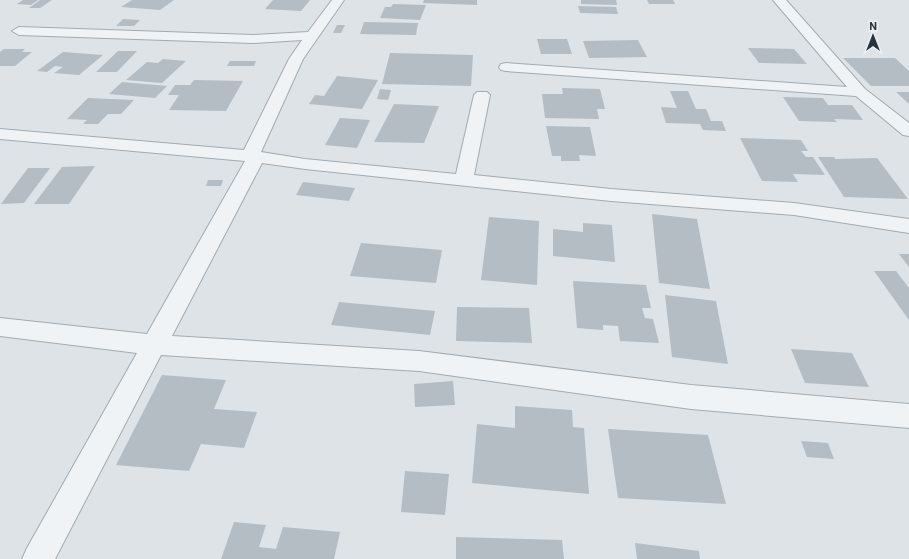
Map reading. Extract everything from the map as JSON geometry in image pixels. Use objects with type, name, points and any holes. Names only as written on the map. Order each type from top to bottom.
[{"type":"street","points":[[38,559],[155,345],[253,156],[286,54],[312,36],[338,0]]},
{"type":"street","points":[[779,0],[860,92],[909,131]]},
{"type":"street","points":[[19,31],[253,39],[312,36]]},
{"type":"street","points":[[253,39],[286,54]]},
{"type":"street","points":[[506,67],[860,92]]},
{"type":"street","points":[[464,180],[482,95]]},
{"type":"street","points":[[0,134],[253,156],[305,164],[611,195],[794,209],[909,226]]},
{"type":"street","points":[[0,327],[155,345],[419,361],[691,397],[909,416]]},
{"type":"building","points":[[23,0],[38,0],[31,5],[17,4]]},
{"type":"building","points":[[40,0],[52,0],[40,8],[29,8]]},
{"type":"building","points":[[132,0],[174,0],[160,10],[121,7]]},
{"type":"building","points":[[273,0],[310,0],[301,11],[265,9]]},
{"type":"building","points":[[424,0],[477,0],[477,5],[423,3]]},
{"type":"building","points":[[581,0],[616,0],[617,5],[581,4]]},
{"type":"building","points":[[647,0],[673,0],[675,4],[649,4]]},
{"type":"building","points":[[393,4],[426,5],[420,20],[380,18],[385,7],[391,7]]},
{"type":"building","points":[[578,6],[616,7],[618,14],[580,13]]},
{"type":"building","points":[[123,19],[140,20],[134,26],[116,26]]},
{"type":"building","points":[[364,22],[418,23],[416,35],[360,34]]},
{"type":"building","points":[[337,25],[345,25],[341,33],[333,33]]},
{"type":"building","points":[[537,39],[567,39],[572,54],[541,54]]},
{"type":"building","points":[[638,40],[647,57],[589,58],[583,41]]},
{"type":"building","points":[[748,48],[794,49],[807,64],[759,63]]},
{"type":"building","points":[[4,49],[25,49],[22,52],[32,52],[15,66],[0,66],[0,52]]},
{"type":"building","points":[[118,51],[137,51],[117,72],[96,72]]},
{"type":"building","points":[[63,52],[103,55],[79,75],[54,73],[63,67],[55,66],[47,72],[37,71]]},
{"type":"building","points":[[390,53],[473,55],[471,86],[382,84]]},
{"type":"building","points":[[843,58],[895,58],[909,71],[909,86],[871,86]]},
{"type":"building","points":[[163,59],[186,61],[162,83],[126,80],[147,62],[158,63]]},
{"type":"building","points":[[230,61],[256,61],[254,66],[227,66]]},
{"type":"building","points":[[337,76],[378,80],[362,109],[309,104],[315,95],[324,96]]},
{"type":"building","points":[[194,80],[243,81],[226,111],[169,110],[179,95],[168,95],[175,85],[190,85]]},
{"type":"building","points":[[122,82],[167,86],[155,98],[109,94]]},
{"type":"building","points":[[562,88],[600,89],[605,109],[597,109],[599,119],[545,118],[542,94],[563,94]]},
{"type":"building","points":[[380,89],[391,90],[388,100],[377,99]]},
{"type":"building","points":[[670,91],[688,91],[696,109],[706,109],[711,121],[722,121],[726,131],[703,130],[700,124],[666,123],[661,107],[677,108]]},
{"type":"building","points":[[896,92],[909,92],[909,104]]},
{"type":"building","points":[[783,97],[823,98],[828,105],[852,105],[863,120],[834,119],[837,122],[799,121]]},
{"type":"building","points":[[88,98],[134,100],[121,114],[108,114],[98,124],[83,124],[87,120],[67,119]]},
{"type":"building","points":[[394,104],[439,106],[424,143],[374,142]]},
{"type":"building","points":[[340,118],[370,120],[357,148],[325,145]]},
{"type":"building","points":[[546,126],[590,127],[596,156],[579,155],[580,161],[561,161],[561,156],[552,156]]},
{"type":"building","points":[[740,138],[801,140],[808,151],[801,151],[806,157],[813,157],[825,175],[793,174],[798,182],[762,181]]},
{"type":"building","points":[[818,157],[834,157],[835,159],[877,158],[908,199],[844,197]]},
{"type":"building","points":[[95,166],[69,204],[34,204],[62,167]]},
{"type":"building","points":[[28,168],[50,168],[24,203],[1,204]]},
{"type":"building","points":[[208,180],[223,180],[221,186],[206,186]]},
{"type":"building","points":[[303,182],[355,188],[349,201],[296,195]]},
{"type":"building","points":[[652,214],[697,219],[710,289],[659,283]]},
{"type":"building","points":[[489,217],[539,221],[537,285],[481,280]]},
{"type":"building","points":[[583,223],[612,225],[615,262],[553,256],[553,229],[583,232]]},
{"type":"building","points":[[361,243],[442,250],[436,283],[350,276]]},
{"type":"building","points":[[899,254],[909,254],[909,267]]},
{"type":"building","points":[[874,271],[896,271],[909,288],[909,320]]},
{"type":"building","points":[[573,281],[646,285],[651,308],[642,308],[645,318],[653,319],[659,343],[620,341],[618,326],[603,325],[603,330],[577,328]]},
{"type":"building","points":[[665,295],[716,301],[728,364],[672,357]]},
{"type":"building","points":[[339,302],[435,311],[430,335],[331,325]]},
{"type":"building","points":[[457,307],[529,308],[532,343],[456,341]]},
{"type":"building","points":[[791,349],[852,353],[869,387],[805,383]]},
{"type":"building","points":[[162,375],[226,380],[214,409],[257,412],[244,448],[201,444],[189,471],[116,465]]},
{"type":"building","points":[[453,381],[455,405],[415,407],[414,384]]},
{"type":"building","points":[[515,406],[572,410],[573,427],[584,428],[589,494],[472,483],[477,424],[515,428]]},
{"type":"building","points":[[608,429],[708,435],[726,504],[618,498]]},
{"type":"building","points":[[801,441],[828,443],[834,459],[807,457]]},
{"type":"building","points":[[405,471],[449,474],[445,515],[401,512]]},
{"type":"building","points":[[234,522],[266,525],[259,547],[276,549],[283,527],[340,532],[334,559],[221,559]]},
{"type":"building","points":[[456,537],[562,540],[564,559],[456,559]]},
{"type":"building","points":[[635,543],[699,551],[700,559],[637,559]]}]
